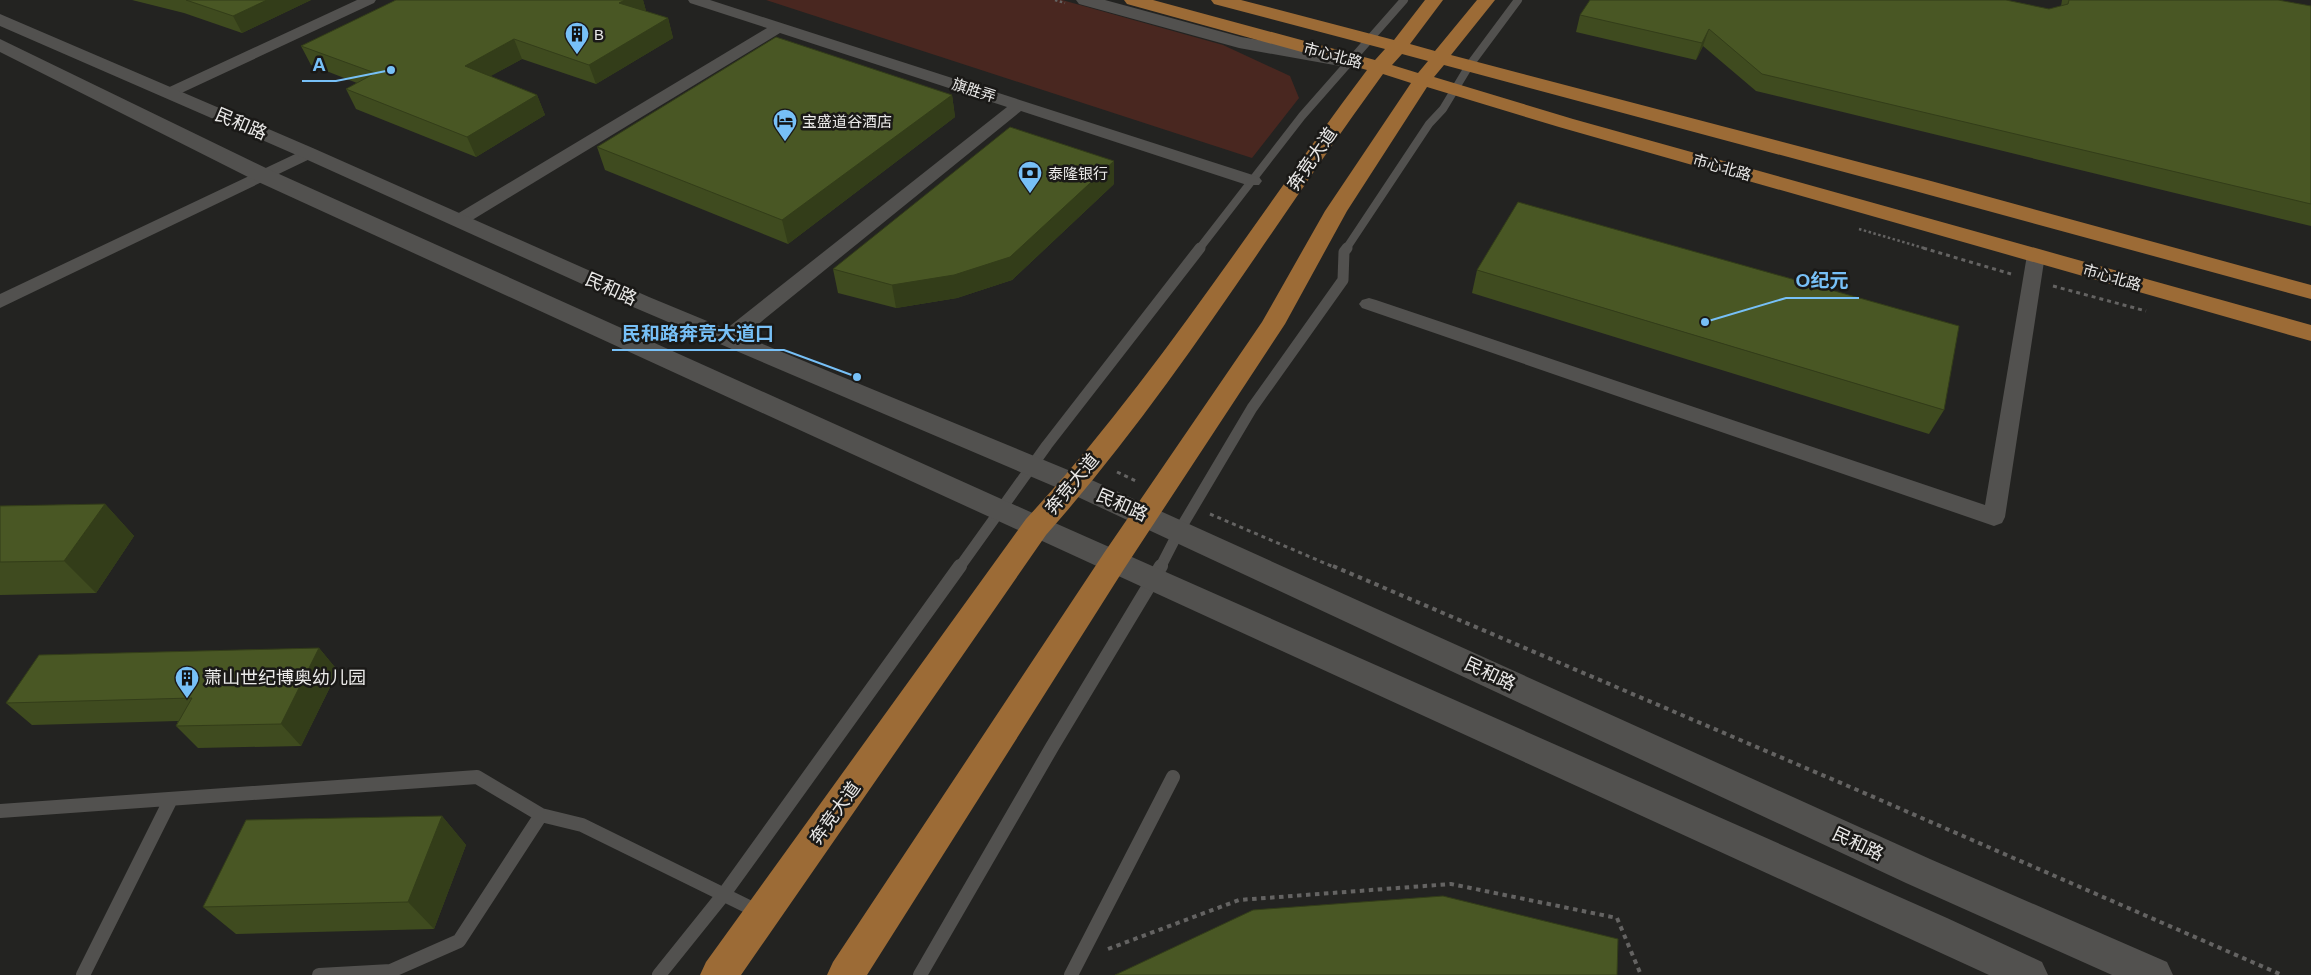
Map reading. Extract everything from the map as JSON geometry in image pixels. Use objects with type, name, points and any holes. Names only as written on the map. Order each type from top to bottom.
[{"type":"main road","points":[[1085,0],[1240,42],[1351,61],[1379,68]]},
{"type":"main road","name":"市心北路","points":[[1133,0],[1351,61]]},
{"type":"main road","name":"奔竞大道","points":[[719,975],[1036,527],[1075,484],[1184,342],[1332,130],[1434,0]]},
{"type":"main road","points":[[846,975],[1114,561],[1273,324],[1346,195],[1422,80],[1486,0]]},
{"type":"main road","name":"市心北路","points":[[1227,2],[2311,292]]},
{"type":"main road","name":"民和路","points":[[0,19],[728,338],[1145,515],[1909,867],[2154,975]]},
{"type":"main road","name":"民和路","points":[[0,45],[260,174],[1000,511],[1934,930],[2029,975]]},
{"type":"main road","name":"市心北路","points":[[1379,68],[2311,333]]},
{"type":"street","points":[[169,93],[369,0]]},
{"type":"street","name":"旗胜弄","points":[[695,0],[1253,181]]},
{"type":"street","points":[[458,221],[778,27]]},
{"type":"street","points":[[728,338],[1020,105]]},
{"type":"street","points":[[0,302],[260,174],[308,153]]},
{"type":"street","points":[[1369,304],[1994,518],[2036,256]]},
{"type":"lane","points":[[658,975],[724,894],[1032,466],[1302,116],[1404,0]]},
{"type":"lane","points":[[920,975],[1052,747],[1154,579],[1179,531],[1252,408],[1343,280],[1344,252],[1429,124],[1443,109],[1469,66],[1518,0]]},
{"type":"lane","points":[[0,811],[477,777],[541,815],[582,825],[763,913]]},
{"type":"lane","points":[[1071,975],[1173,777]]},
{"type":"lane","points":[[82,975],[171,799]]},
{"type":"lane","points":[[319,975],[391,971],[459,941],[541,815]]},
{"type":"path","points":[[1092,460],[1161,492]]},
{"type":"path","points":[[1193,507],[1853,788],[2282,975]]},
{"type":"path","points":[[1079,960],[1239,900],[1451,884],[1616,918],[1641,975]]},
{"type":"shaded area","points":[[766,0],[1062,0],[1223,45],[1290,76],[1299,98],[1252,158]]},
{"type":"building","points":[[186,0],[267,0],[233,16]]},
{"type":"building","points":[[396,0],[625,0],[619,3],[668,18],[589,65],[514,39],[465,66],[537,95],[467,137],[346,89],[375,73],[301,46]]},
{"type":"building","points":[[1590,0],[2006,0],[2049,9],[2068,4],[2069,0],[2278,0],[2311,6],[2311,204],[1762,74],[1709,29],[1702,43],[1580,15]]},
{"type":"building","name":"宝盛道谷酒店","points":[[776,37],[952,95],[782,220],[597,147]]},
{"type":"building","points":[[1010,127],[1114,161],[1010,257],[954,275],[892,285],[833,269]]},
{"type":"building","points":[[1518,202],[1959,326],[1944,410],[1477,270]]},
{"type":"building","points":[[105,504],[64,561],[0,562],[0,506]]},
{"type":"building","points":[[319,648],[281,724],[176,726],[192,698],[6,703],[39,655]]},
{"type":"building","points":[[442,816],[408,902],[203,907],[246,820]]},
{"type":"building","points":[[1443,896],[1618,939],[1617,975],[1115,975],[1253,910]]},
{"type":"place","name":"B","points":[[577,55]]},
{"type":"place","name":"A","points":[[391,70]]},
{"type":"place","name":"宝盛道谷酒店","points":[[785,142]]},
{"type":"place","name":"泰隆银行","points":[[1030,194]]},
{"type":"place","name":"O纪元","points":[[1705,322]]},
{"type":"place","name":"民和路奔竞大道口","points":[[857,377]]},
{"type":"place","name":"萧山世纪博奥幼儿园","points":[[187,699]]}]
